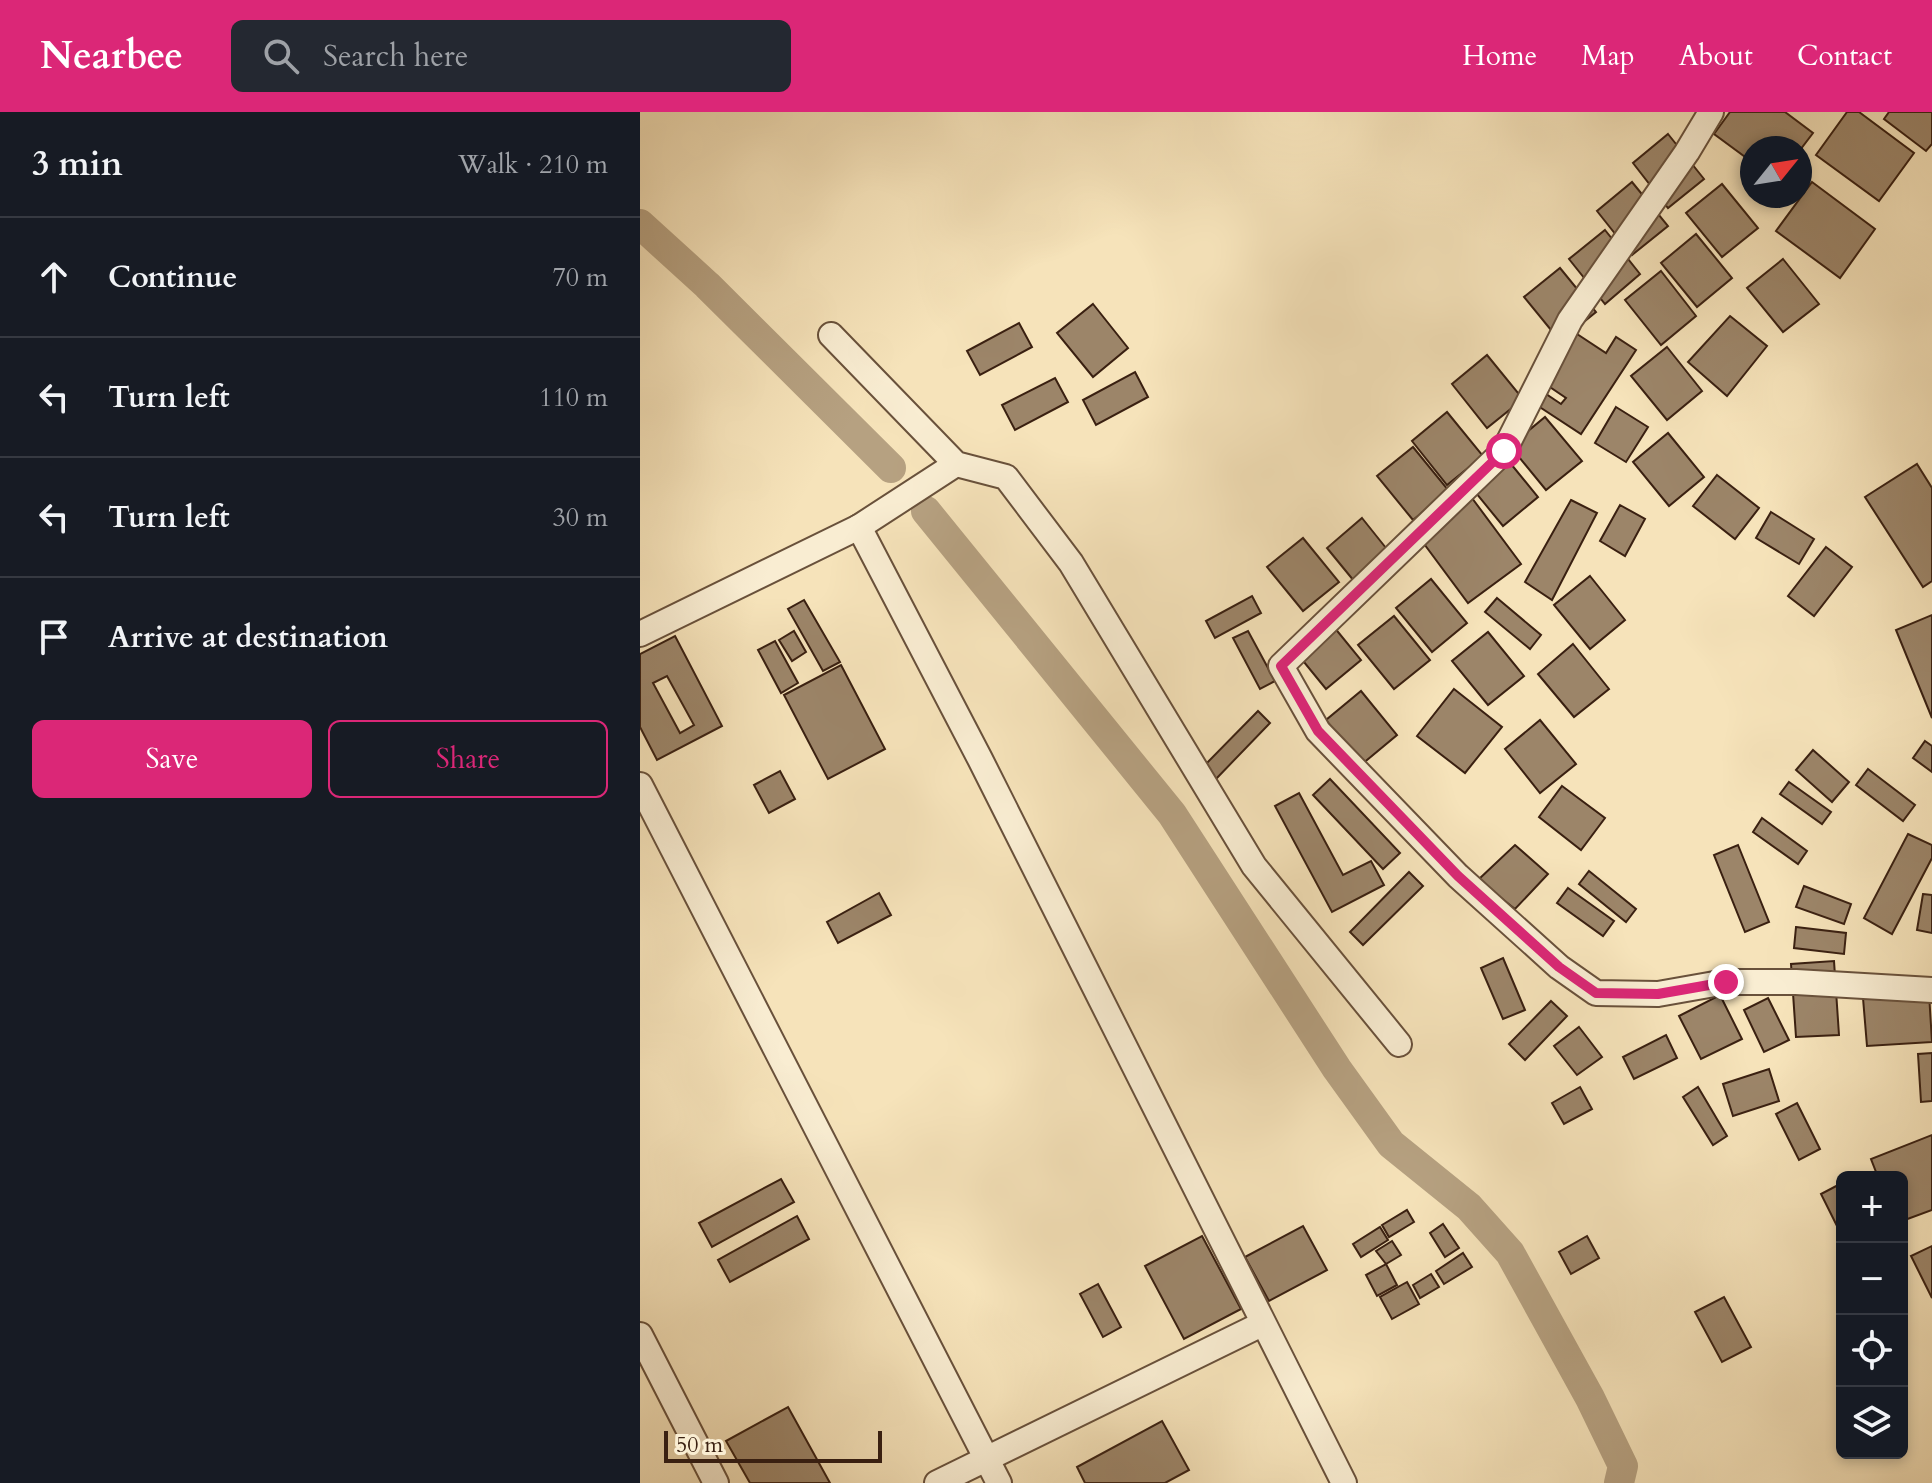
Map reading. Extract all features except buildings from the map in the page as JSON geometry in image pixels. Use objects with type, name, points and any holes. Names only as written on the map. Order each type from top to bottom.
[{"type":"street","points":[[1711,112],[1687,152],[1570,320],[1504,451],[1281,666],[1318,731],[1350,765],[1458,876],[1559,967],[1596,993],[1658,994],[1740,982],[1825,983],[1932,990]]},
{"type":"street","points":[[831,335],[956,464],[1006,477],[1071,563],[1254,866],[1399,1044]]},
{"type":"street","points":[[640,634],[859,527],[956,464]]},
{"type":"street","points":[[859,527],[980,759],[1344,1483]]},
{"type":"street","points":[[640,785],[999,1483]]},
{"type":"street","points":[[937,1483],[1262,1324]]},
{"type":"street","points":[[640,1335],[716,1483]]},
{"type":"waterway","points":[[640,224],[707,285],[891,468]]},
{"type":"waterway","points":[[926,511],[1172,814],[1337,1069],[1391,1144],[1469,1207],[1510,1253],[1590,1398],[1623,1466],[1619,1483]]},
{"type":"route","points":[[1504,451],[1281,666],[1318,731],[1458,876],[1559,967],[1596,993],[1658,994],[1726,982]]}]
